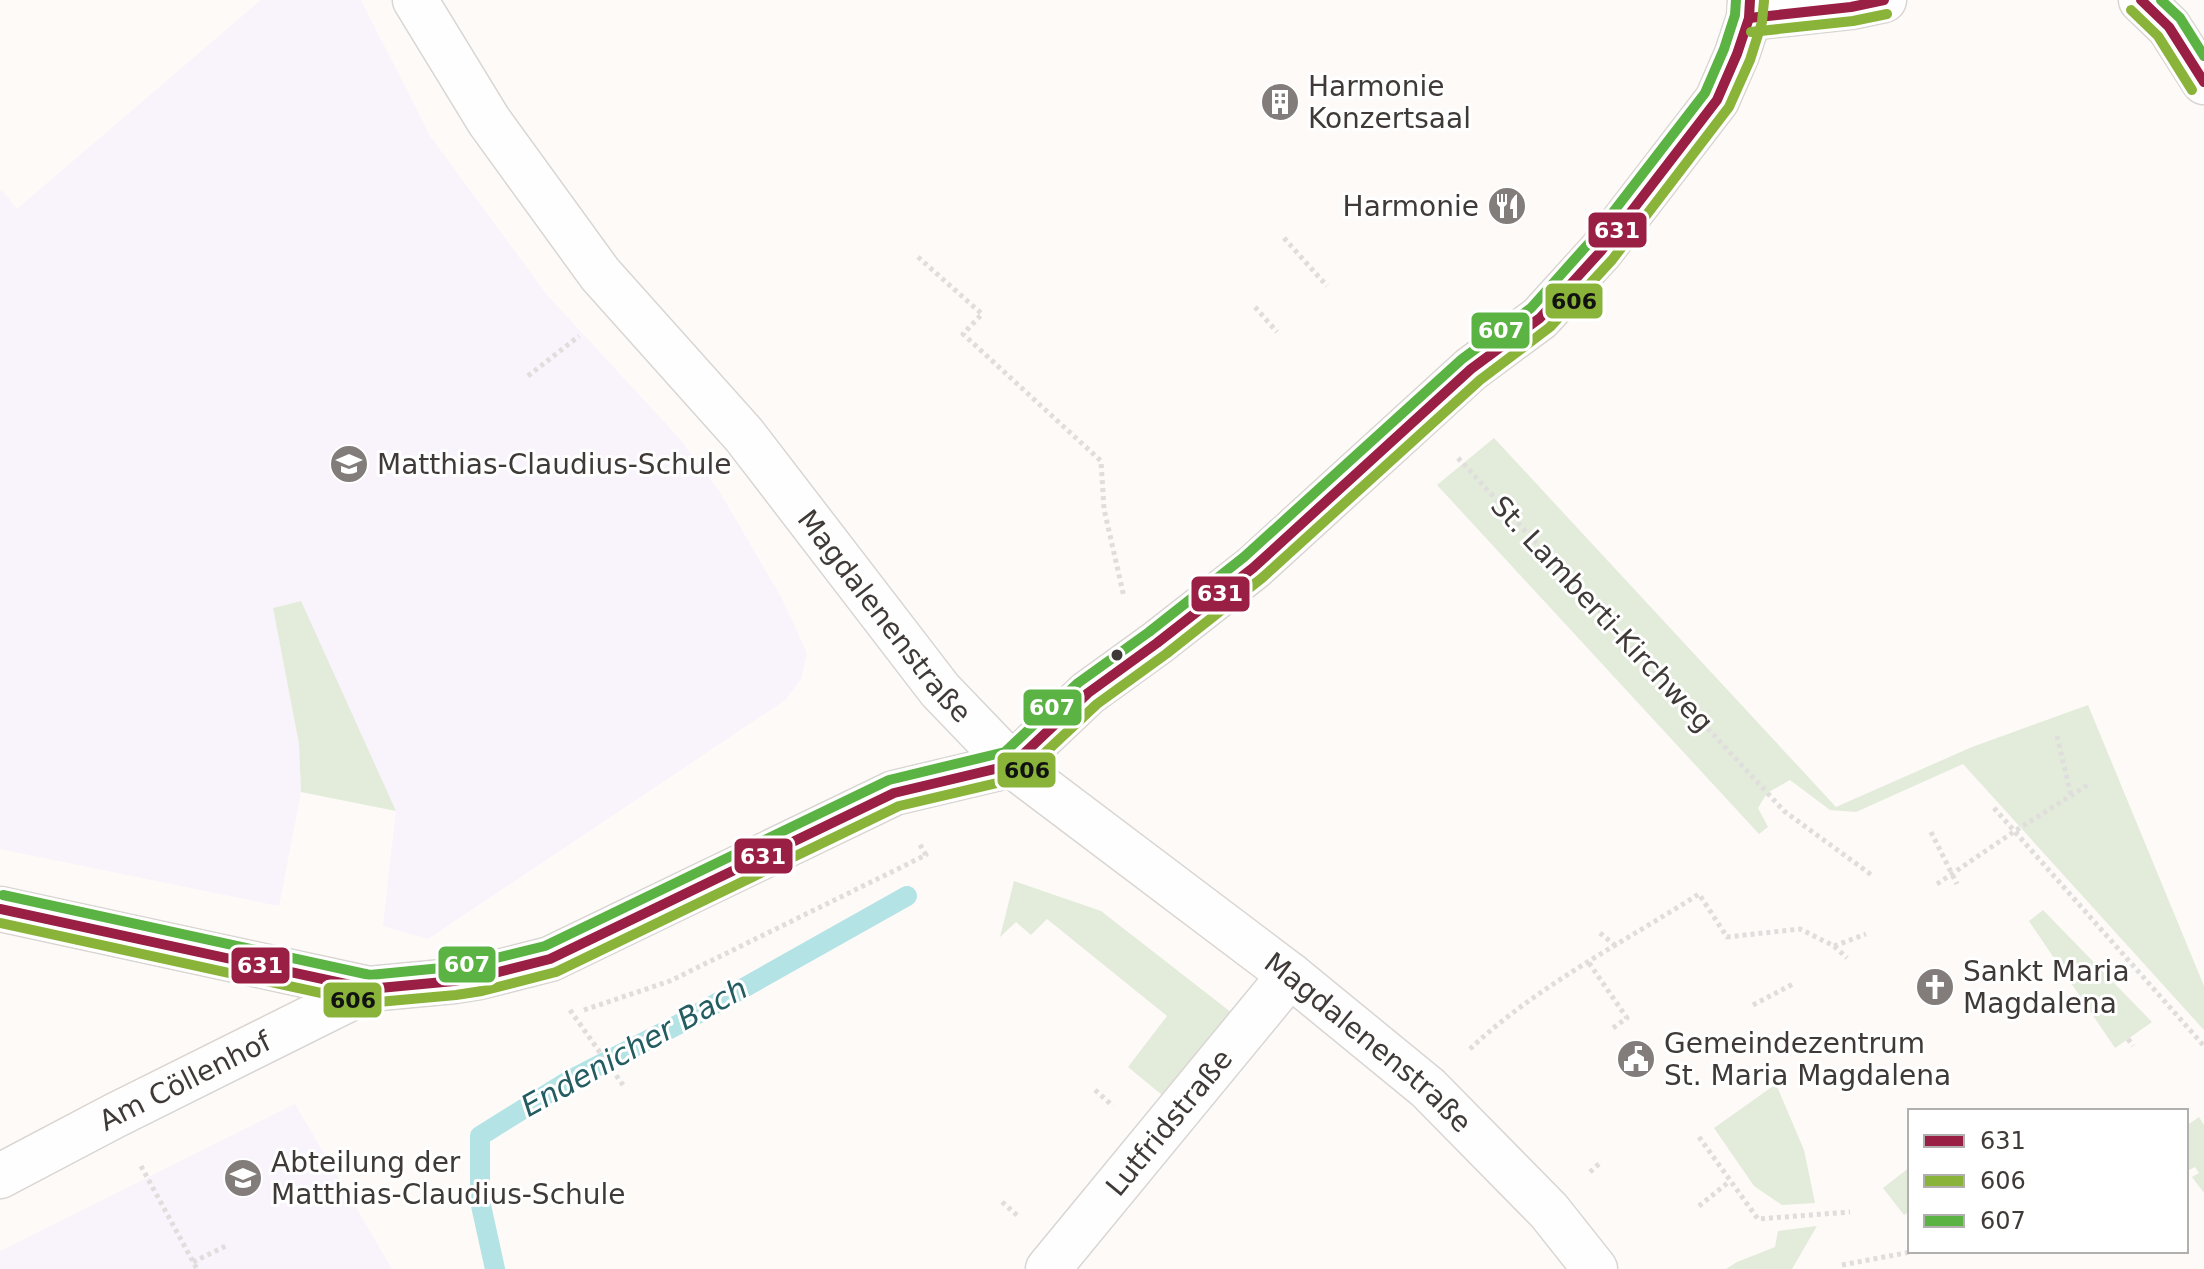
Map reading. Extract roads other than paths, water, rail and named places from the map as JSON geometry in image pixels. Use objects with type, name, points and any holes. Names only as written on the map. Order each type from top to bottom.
[{"type":"street","name":"Magdalenenstraße","points":[[415,0],[489,121],[600,274],[744,435],[940,690],[1012,765],[1290,975],[1428,1088],[1549,1211],[1595,1269]]},
{"type":"street","points":[[0,909],[369,989],[479,977],[550,959],[894,793],[1012,765],[1088,693],[1253,568],[1471,369],[1540,318],[1601,251],[1717,100],[1737,54],[1749,9],[1851,7],[1884,0]]},
{"type":"street","points":[[2141,0],[2169,27],[2204,82]]},
{"type":"street","name":"Lutfridstraße","points":[[1048,1269],[1290,975]]},
{"type":"street","name":"Am Cöllenhof","points":[[0,1176],[369,989]]},
{"type":"waterway","name":"Endenicher Bach","points":[[495,1269],[480,1201],[480,1136],[568,1081],[683,1022],[907,896]]},
{"type":"place","name":"Harmonie Konzertsaal","points":[[1280,102]]},
{"type":"place","name":"Harmonie","points":[[1507,206]]},
{"type":"place","name":"Matthias-Claudius-Schule","points":[[349,464]]},
{"type":"place","name":"Sankt Maria Magdalena","points":[[1935,987]]},
{"type":"place","name":"Gemeindezentrum St. Maria Magdalena","points":[[1636,1059]]},
{"type":"place","name":"Abteilung der Matthias-Claudius-Schule","points":[[243,1178]]}]
